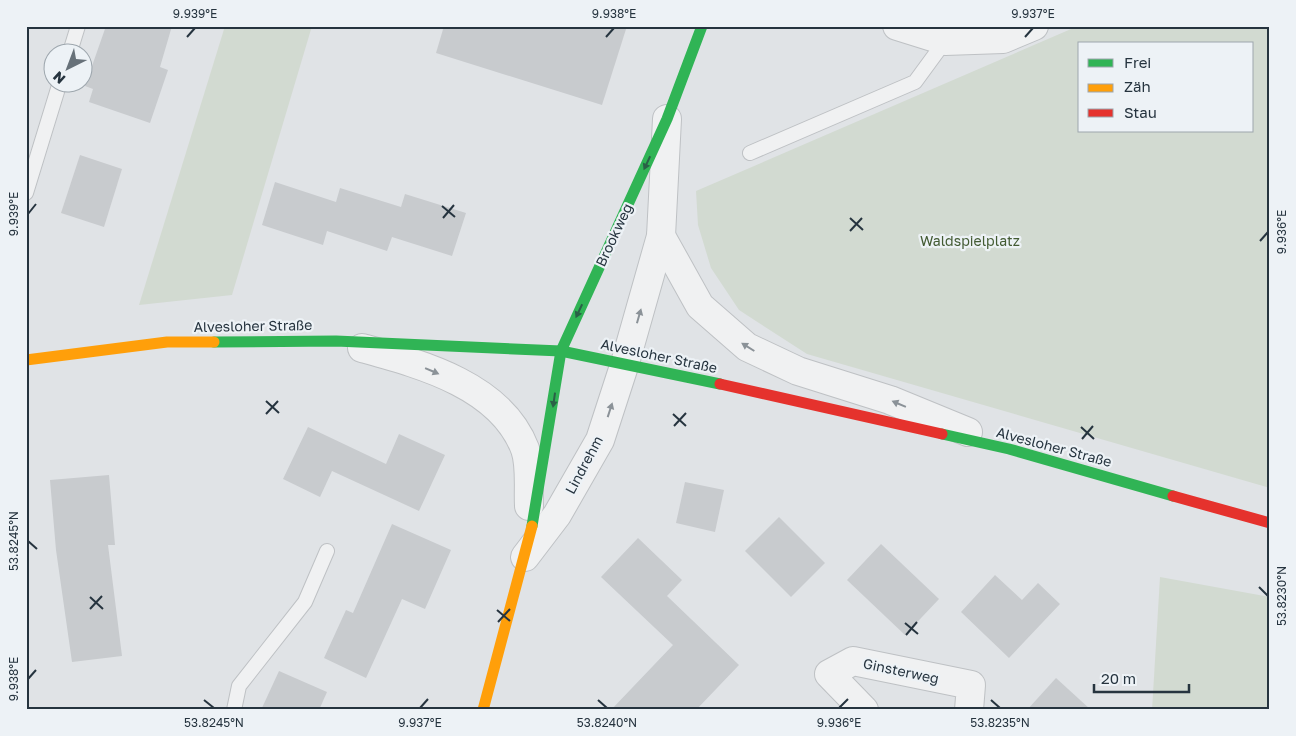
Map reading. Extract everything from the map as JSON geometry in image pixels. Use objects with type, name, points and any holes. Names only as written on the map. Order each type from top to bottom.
[{"type":"street","name":"Brookweg","points":[[561,351],[667,119],[702,26]]},
{"type":"street","points":[[897,26],[945,41],[1003,39],[1034,26]]},
{"type":"street","name":"Brookweg","points":[[625,363],[661,236],[667,119]]},
{"type":"street","points":[[661,236],[700,306],[746,347],[798,371],[890,400],[1009,449]]},
{"type":"street","points":[[336,340],[408,360],[467,386],[498,409],[512,425],[525,451],[531,529]]},
{"type":"street","name":"Alvesloher Straße","points":[[26,360],[167,342],[336,340],[561,351],[625,363],[1009,449],[1270,523]]},
{"type":"street","name":"Lindrehm","points":[[484,710],[525,557],[561,351]]},
{"type":"street","name":"Lindrehm","points":[[525,557],[557,515],[600,440],[625,363]]},
{"type":"street","name":"Ginsterweg","points":[[864,710],[829,674],[853,661],[971,685],[971,709]]},
{"type":"lane","points":[[73,42],[78,26]]},
{"type":"lane","points":[[750,153],[915,82],[945,41]]},
{"type":"lane","points":[[26,194],[57,92]]},
{"type":"lane","points":[[234,710],[239,686],[305,602],[327,551]]},
{"type":"green space","points":[[225,26],[312,26],[232,295],[139,305]]},
{"type":"green space","name":"Waldspielplatz","points":[[1078,26],[1270,26],[1270,488],[807,354],[739,310],[711,268],[698,225],[696,191]]},
{"type":"green space","points":[[1160,577],[1270,597],[1270,710],[1152,710]]},
{"type":"building","points":[[106,26],[172,26],[160,67],[168,70],[150,123],[89,102],[93,89],[92,66]]},
{"type":"building","points":[[444,26],[627,26],[602,105],[436,53]]},
{"type":"building","points":[[80,155],[122,169],[104,227],[61,213]]},
{"type":"building","points":[[275,182],[336,202],[340,188],[401,207],[405,194],[466,213],[452,256],[392,237],[387,251],[327,231],[323,245],[262,225]]},
{"type":"building","points":[[308,427],[386,464],[399,434],[445,455],[419,511],[332,471],[320,497],[283,479]]},
{"type":"building","points":[[109,475],[115,545],[108,545],[122,656],[72,662],[56,550],[50,480]]},
{"type":"building","points":[[685,482],[724,490],[715,532],[676,523]]},
{"type":"building","points":[[779,517],[825,563],[791,597],[745,551]]},
{"type":"building","points":[[392,524],[451,550],[425,609],[402,599],[366,678],[324,658],[346,610],[353,613]]},
{"type":"building","points":[[638,538],[682,580],[667,596],[739,665],[696,710],[611,710],[673,645],[601,577]]},
{"type":"building","points":[[881,544],[939,599],[905,635],[847,580]]},
{"type":"building","points":[[995,575],[1022,600],[1038,583],[1060,604],[1009,658],[961,612]]},
{"type":"building","points":[[279,671],[327,692],[319,710],[261,710]]},
{"type":"building","points":[[1056,678],[1091,710],[1027,710]]},
{"type":"traffic: fast","points":[[532,526],[561,351],[667,119],[702,26]]},
{"type":"traffic: fast","points":[[214,342],[336,341],[561,351],[720,384]]},
{"type":"traffic: fast","points":[[942,434],[1009,449],[1173,496]]},
{"type":"traffic: slow","points":[[26,360],[167,342],[214,342]]},
{"type":"traffic: slow","points":[[483,710],[532,526]]},
{"type":"traffic: jam","points":[[720,384],[942,434]]},
{"type":"traffic: jam","points":[[1173,496],[1270,523]]}]
